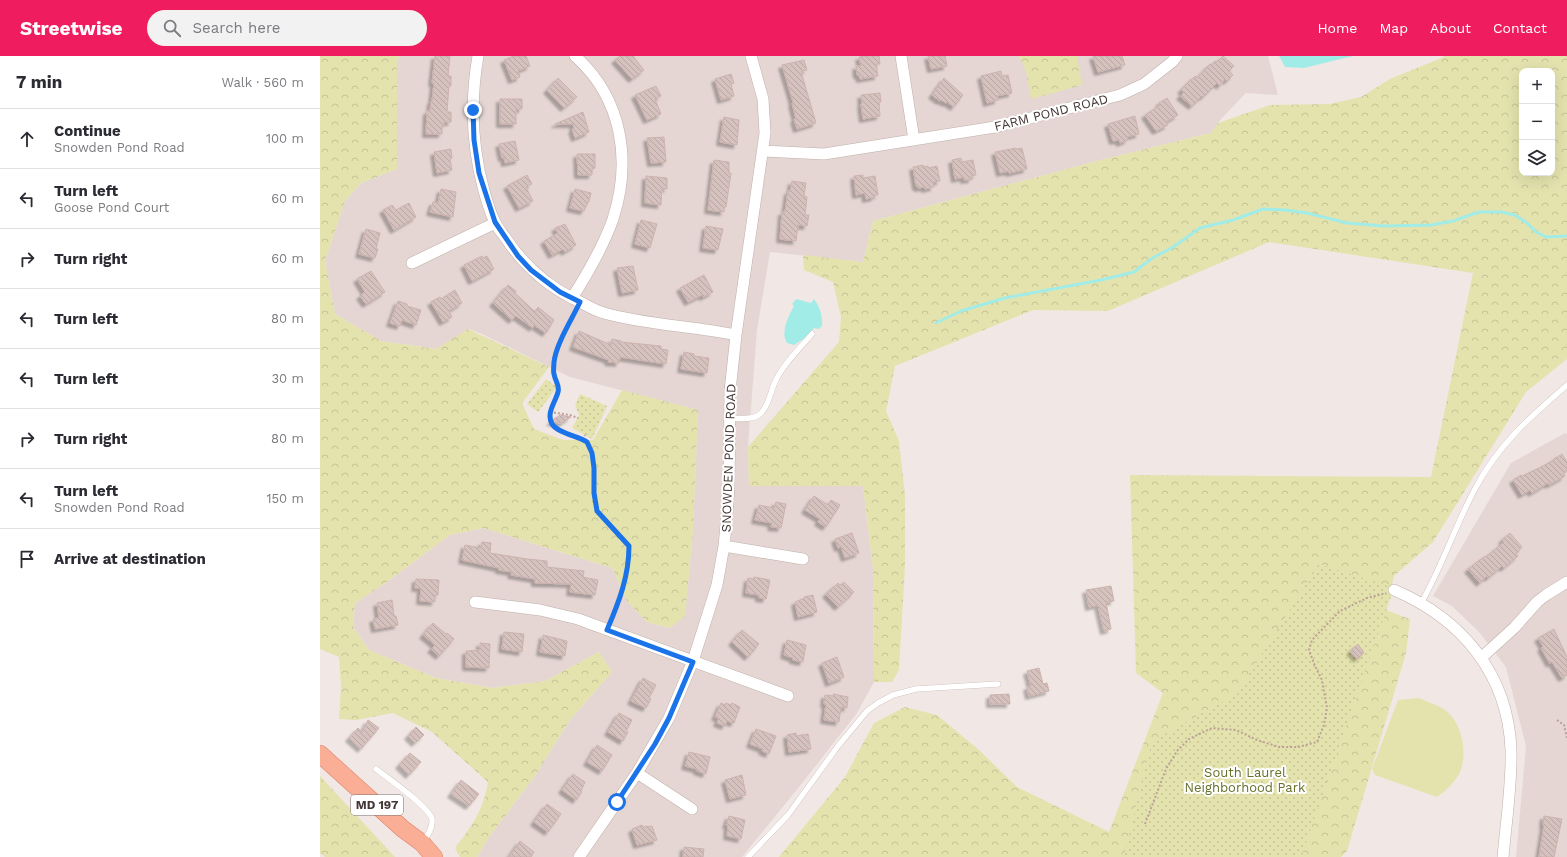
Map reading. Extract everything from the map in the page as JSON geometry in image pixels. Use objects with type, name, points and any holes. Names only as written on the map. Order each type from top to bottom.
[{"type":"main road","name":"MD 197","points":[[320,754],[403,829],[422,843],[434,857]]},
{"type":"street","points":[[478,56],[475,74],[473,110],[474,140],[479,173],[495,222],[518,256],[531,270],[560,292],[603,313],[736,335]]},
{"type":"street","points":[[575,56],[602,87],[611,104],[620,134],[622,152],[622,171],[617,205],[607,234],[576,300]]},
{"type":"street","name":"SNOWDEN POND ROAD","points":[[579,857],[637,773],[669,718],[693,662],[713,599],[724,546],[729,486],[730,391],[736,335],[765,133],[765,114],[760,82],[752,56]]},
{"type":"street","points":[[901,56],[914,140]]},
{"type":"street","name":"FARM POND ROAD","points":[[763,151],[824,154],[995,127],[1120,95],[1144,84],[1172,62],[1177,56]]},
{"type":"street","points":[[412,263],[495,222]]},
{"type":"street","points":[[724,546],[803,559]]},
{"type":"street","points":[[1481,658],[1507,635],[1537,602],[1567,582]]},
{"type":"street","points":[[1394,590],[1421,603],[1456,628],[1481,658],[1490,672],[1502,701],[1510,735],[1510,770],[1503,857]]},
{"type":"street","points":[[475,602],[540,610],[578,619],[788,696]]},
{"type":"street","points":[[637,773],[692,810]]},
{"type":"lane","points":[[729,418],[755,417],[762,413],[776,379],[782,369],[812,334]]},
{"type":"lane","points":[[1421,603],[1432,584],[1475,489],[1489,466],[1509,439],[1525,422],[1567,385]]},
{"type":"lane","points":[[748,857],[788,815],[838,746],[867,711],[878,703],[893,695],[916,689],[998,684]]},
{"type":"lane","points":[[376,769],[424,807],[431,817],[432,821],[429,834],[422,843]]},
{"type":"path","points":[[576,300],[554,361],[554,374],[559,385],[559,391],[550,412],[550,418],[553,426],[587,442],[592,453],[594,468],[594,493],[597,511],[629,546],[629,564],[624,587],[607,630]]},
{"type":"path","points":[[550,412],[570,415],[578,418]]},
{"type":"path","points":[[582,439],[585,435]]},
{"type":"path","points":[[1145,824],[1166,770],[1177,750],[1189,739],[1212,728],[1236,730],[1257,740],[1279,747],[1298,747],[1317,742],[1324,725],[1328,708],[1322,680],[1309,650],[1312,640],[1340,611],[1367,598],[1394,590]]},
{"type":"path","points":[[1557,720],[1564,725],[1567,738]]},
{"type":"shaded area","points":[[399,56],[1268,56],[1278,95],[1246,93],[1221,119],[1211,133],[1093,162],[873,221],[863,262],[770,252],[757,330],[748,447],[749,486],[863,486],[873,569],[874,682],[857,713],[742,857],[477,857],[489,837],[535,776],[570,720],[612,672],[599,652],[545,681],[492,688],[436,678],[369,650],[353,627],[355,603],[384,584],[450,535],[483,528],[612,568],[627,601],[647,622],[670,628],[685,615],[693,531],[698,410],[570,377],[469,329],[437,349],[381,341],[335,314],[325,261],[345,201],[361,183],[397,169],[397,62]]},
{"type":"shaded area","points":[[1565,433],[1567,434],[1567,857],[1516,857],[1526,746],[1506,667],[1479,632],[1452,606],[1433,596],[1511,463]]},
{"type":"green space","points":[[320,56],[399,56],[397,62],[397,169],[361,183],[345,201],[325,261],[335,314],[381,341],[436,349],[468,329],[549,367],[522,403],[534,429],[563,440],[593,440],[622,390],[698,410],[693,531],[685,616],[670,628],[647,622],[627,601],[612,568],[483,528],[450,535],[384,584],[355,603],[353,627],[369,650],[436,678],[492,688],[545,681],[599,652],[612,672],[570,720],[535,776],[489,837],[477,857],[460,857],[455,848],[467,832],[480,810],[488,782],[432,732],[393,713],[356,720],[339,719],[341,686],[339,657],[320,649]]},
{"type":"green space","points":[[1019,56],[1077,56],[1082,85],[1031,99],[1026,71]]},
{"type":"green space","points":[[1443,56],[1567,56],[1567,359],[1526,392],[1433,542],[1394,576],[1386,610],[1410,619],[1406,653],[1347,851],[1341,857],[779,857],[845,777],[874,723],[905,707],[937,715],[979,750],[1017,787],[1109,832],[1163,693],[1136,673],[1130,475],[1431,477],[1473,273],[1269,242],[1108,311],[1033,310],[895,366],[886,411],[899,441],[905,495],[905,566],[899,670],[892,682],[874,682],[873,569],[863,486],[749,486],[748,447],[839,342],[841,317],[833,282],[804,270],[803,255],[863,262],[873,221],[1093,162],[1211,133],[1218,123],[1270,105],[1329,104],[1361,97],[1390,79],[1444,57]]},
{"type":"green space","points":[[546,379],[557,387],[538,412],[527,404]]},
{"type":"green space","points":[[580,394],[607,406],[592,439],[572,428],[579,415],[575,405]]},
{"type":"green space","name":"South Laurel Neighborhood Park","points":[[1319,564],[1394,588],[1301,857],[1124,857],[1152,741],[1237,694]]},
{"type":"green space","points":[[1419,698],[1442,708],[1451,715],[1456,722],[1462,738],[1463,756],[1460,772],[1450,786],[1437,797],[1375,775],[1372,769],[1398,700]]},
{"type":"green space","points":[[320,776],[395,857],[325,857],[320,853]]},
{"type":"water","points":[[1279,56],[1353,56],[1304,68],[1285,67]]},
{"type":"water","points":[[796,299],[811,303],[814,299],[819,309],[822,326],[819,329],[814,328],[805,338],[794,345],[787,343],[784,334],[786,324],[794,306],[792,304]]},
{"type":"building","points":[[435,56],[450,56],[448,76],[451,76],[451,86],[449,86],[447,112],[451,112],[451,122],[444,122],[444,127],[442,126],[442,134],[426,134],[427,111],[430,111],[432,101]]},
{"type":"building","points":[[514,56],[526,56],[530,66],[518,71],[520,77],[512,80],[504,60]]},
{"type":"building","points":[[620,56],[633,56],[644,70],[632,79],[615,60]]},
{"type":"building","points":[[879,56],[880,64],[876,64],[878,76],[860,79],[859,75],[857,75],[856,66],[861,66],[859,57]]},
{"type":"building","points":[[928,56],[945,56],[947,66],[931,69]]},
{"type":"building","points":[[1093,56],[1122,56],[1125,65],[1098,72]]},
{"type":"building","points":[[1223,56],[1234,66],[1229,71],[1233,75],[1227,81],[1225,79],[1220,86],[1217,83],[1192,106],[1180,96],[1184,92],[1181,90],[1195,76],[1197,78],[1210,64],[1211,65],[1215,61],[1217,62]]},
{"type":"building","points":[[804,60],[807,70],[802,71],[802,75],[816,123],[797,129],[794,119],[796,119],[793,102],[782,65]]},
{"type":"building","points":[[1001,71],[1002,76],[1008,75],[1012,93],[997,96],[998,100],[987,103],[981,76]]},
{"type":"building","points":[[731,74],[734,83],[731,84],[734,96],[721,100],[715,79]]},
{"type":"building","points":[[558,78],[577,97],[564,108],[547,90]]},
{"type":"building","points":[[944,78],[963,95],[954,107],[947,102],[940,101],[932,95]]},
{"type":"building","points":[[656,86],[661,96],[655,99],[661,114],[647,120],[635,95]]},
{"type":"building","points":[[880,93],[880,116],[863,119],[861,95]]},
{"type":"building","points":[[1167,98],[1178,115],[1166,122],[1168,125],[1156,131],[1145,115],[1160,105],[1159,103]]},
{"type":"building","points":[[500,99],[522,99],[522,109],[516,109],[516,124],[500,124]]},
{"type":"building","points":[[583,112],[589,132],[575,138],[572,129],[574,129],[573,124],[555,124]]},
{"type":"building","points":[[1135,116],[1139,134],[1127,137],[1128,140],[1120,143],[1119,140],[1113,141],[1108,124]]},
{"type":"building","points":[[724,117],[739,120],[737,145],[720,142]]},
{"type":"building","points":[[664,137],[666,162],[651,163],[647,138]]},
{"type":"building","points":[[515,141],[519,160],[505,163],[504,157],[502,158],[499,144]]},
{"type":"building","points":[[1022,148],[1027,169],[1009,173],[1009,171],[1000,173],[995,152]]},
{"type":"building","points":[[451,149],[452,158],[450,159],[452,170],[437,173],[434,152]]},
{"type":"building","points":[[577,154],[595,154],[595,168],[592,169],[592,175],[578,175]]},
{"type":"building","points":[[961,158],[962,162],[973,160],[976,175],[971,176],[972,179],[964,180],[964,177],[955,179],[952,160]]},
{"type":"building","points":[[714,160],[729,162],[729,173],[731,173],[724,212],[708,210]]},
{"type":"building","points":[[923,165],[923,167],[928,166],[928,168],[937,166],[940,181],[933,182],[934,187],[925,189],[925,187],[918,188],[916,186],[913,167]]},
{"type":"building","points":[[527,175],[532,184],[526,187],[533,201],[519,208],[507,186]]},
{"type":"building","points":[[863,175],[863,178],[875,176],[878,195],[874,195],[875,197],[866,199],[865,193],[856,195],[854,176]]},
{"type":"building","points":[[646,176],[667,178],[667,189],[662,188],[661,205],[645,203]]},
{"type":"building","points":[[792,181],[806,183],[804,196],[807,197],[805,215],[809,215],[807,226],[798,225],[796,241],[780,239],[782,212],[785,212],[788,191],[790,192]]},
{"type":"building","points":[[441,189],[456,192],[453,217],[430,212],[433,202],[438,203]]},
{"type":"building","points":[[575,189],[591,193],[589,202],[584,211],[570,208]]},
{"type":"building","points":[[409,203],[416,217],[394,230],[383,210],[392,205],[396,210]]},
{"type":"building","points":[[641,220],[657,224],[650,248],[635,244]]},
{"type":"building","points":[[565,224],[576,245],[565,252],[563,249],[552,255],[544,241],[558,233],[555,228]]},
{"type":"building","points":[[706,226],[723,229],[718,250],[703,248]]},
{"type":"building","points":[[366,229],[380,233],[375,258],[359,254]]},
{"type":"building","points":[[482,256],[483,258],[487,256],[494,269],[472,281],[464,265]]},
{"type":"building","points":[[633,266],[638,290],[622,293],[617,268]]},
{"type":"building","points":[[371,271],[385,292],[366,304],[360,296],[365,292],[357,279]]},
{"type":"building","points":[[704,275],[713,292],[703,297],[702,295],[688,302],[680,288]]},
{"type":"building","points":[[508,285],[516,291],[515,293],[535,312],[538,307],[554,320],[546,333],[534,325],[533,328],[516,316],[512,320],[493,303]]},
{"type":"building","points":[[455,290],[462,303],[449,311],[452,317],[443,322],[431,302],[440,297],[441,299]]},
{"type":"building","points":[[398,301],[407,304],[407,306],[421,310],[416,325],[402,320],[400,326],[390,323]]},
{"type":"building","points":[[579,331],[611,345],[612,339],[621,342],[661,346],[661,349],[668,350],[666,364],[620,357],[619,363],[608,362],[609,360],[573,347]]},
{"type":"building","points":[[684,352],[694,354],[694,356],[709,358],[707,373],[681,369]]},
{"type":"building","points":[[560,415],[571,417],[562,423],[550,422]]},
{"type":"building","points":[[1562,454],[1567,462],[1567,471],[1563,474],[1565,476],[1549,485],[1548,483],[1532,493],[1530,490],[1522,495],[1513,480],[1539,468]]},
{"type":"building","points":[[814,496],[828,505],[831,500],[840,505],[826,527],[818,522],[820,519],[805,510]]},
{"type":"building","points":[[776,502],[786,504],[781,528],[771,527],[772,523],[755,520],[759,505],[774,508]]},
{"type":"building","points":[[852,533],[859,553],[845,558],[841,547],[838,548],[835,539]]},
{"type":"building","points":[[1510,533],[1522,547],[1516,554],[1518,556],[1504,568],[1502,566],[1488,578],[1487,576],[1480,583],[1468,569],[1485,556],[1486,557],[1504,542],[1502,540]]},
{"type":"building","points":[[482,542],[491,543],[490,553],[547,561],[547,567],[584,571],[583,577],[598,580],[595,595],[570,592],[571,584],[535,583],[535,579],[511,575],[512,572],[499,570],[499,568],[462,560],[465,545],[481,548]]},
{"type":"building","points":[[754,577],[770,580],[766,599],[759,598],[759,595],[746,593],[748,578],[754,579]]},
{"type":"building","points":[[416,579],[439,580],[438,595],[435,595],[435,602],[420,601],[421,588],[415,588]]},
{"type":"building","points":[[844,582],[854,592],[838,607],[826,594],[838,583],[840,585]]},
{"type":"building","points":[[1111,586],[1114,601],[1106,602],[1111,629],[1104,631],[1098,605],[1089,607],[1086,590]]},
{"type":"building","points":[[813,595],[817,612],[798,617],[795,602],[805,598],[804,597]]},
{"type":"building","points":[[392,600],[394,616],[396,616],[398,625],[375,629],[373,619],[379,618],[377,603]]},
{"type":"building","points":[[433,623],[454,639],[439,656],[431,649],[435,645],[423,635]]},
{"type":"building","points":[[1554,629],[1567,657],[1567,675],[1562,678],[1552,662],[1550,664],[1541,648],[1543,646],[1538,638]]},
{"type":"building","points":[[742,630],[759,644],[748,657],[732,642]]},
{"type":"building","points":[[504,632],[524,634],[522,652],[502,649]]},
{"type":"building","points":[[543,635],[567,641],[565,656],[540,652]]},
{"type":"building","points":[[787,640],[806,645],[803,662],[793,660],[793,658],[784,655]]},
{"type":"building","points":[[480,643],[490,644],[489,668],[466,667],[466,651],[480,650]]},
{"type":"building","points":[[1358,644],[1364,653],[1357,659],[1350,651]]},
{"type":"building","points":[[837,657],[844,677],[829,683],[822,663]]},
{"type":"building","points":[[1039,668],[1043,684],[1047,683],[1049,691],[1029,696],[1027,687],[1031,686],[1027,671]]},
{"type":"building","points":[[643,678],[656,685],[649,698],[651,699],[646,708],[631,701]]},
{"type":"building","points":[[833,694],[848,697],[847,708],[841,707],[839,722],[824,720],[826,704],[824,704],[825,695],[834,696]]},
{"type":"building","points":[[1009,694],[1010,704],[990,704],[990,695]]},
{"type":"building","points":[[721,703],[731,705],[732,703],[740,707],[734,723],[727,721],[725,726],[717,723],[719,718],[715,717]]},
{"type":"building","points":[[619,713],[632,720],[623,741],[608,732]]},
{"type":"building","points":[[368,720],[379,728],[361,749],[349,738],[358,728],[362,732]]},
{"type":"building","points":[[416,727],[424,735],[415,743],[408,736]]},
{"type":"building","points":[[756,729],[776,736],[769,754],[762,751],[763,749],[750,744]]},
{"type":"building","points":[[796,733],[796,736],[808,734],[811,749],[789,752],[787,735]]},
{"type":"building","points":[[597,745],[612,755],[602,771],[587,762]]},
{"type":"building","points":[[689,752],[710,757],[706,774],[697,771],[697,769],[685,766]]},
{"type":"building","points":[[410,753],[421,762],[409,775],[399,765]]},
{"type":"building","points":[[573,774],[585,782],[581,791],[582,792],[576,800],[562,790]]},
{"type":"building","points":[[742,775],[746,795],[730,799],[725,780]]},
{"type":"building","points":[[461,780],[479,794],[469,806],[451,794]]},
{"type":"building","points":[[547,804],[561,814],[548,832],[534,822]]},
{"type":"building","points":[[729,816],[745,820],[741,839],[727,836],[728,825],[726,825]]},
{"type":"building","points":[[1544,816],[1562,819],[1554,857],[1539,857]]},
{"type":"building","points":[[642,825],[643,827],[652,826],[657,840],[637,845],[632,829]]},
{"type":"building","points":[[520,841],[534,852],[531,857],[509,857]]},
{"type":"building","points":[[684,847],[704,849],[703,857],[683,857]]},
{"type":"waterway","points":[[936,323],[961,311],[1005,298],[1101,280],[1134,272],[1151,259],[1173,247],[1200,228],[1233,220],[1263,209],[1307,213],[1347,223],[1384,226],[1431,225],[1453,221],[1479,212],[1501,212],[1515,215],[1527,223],[1536,232],[1546,237],[1567,236]]},
{"type":"route","points":[[473,110],[474,140],[479,173],[495,222],[518,256],[531,270],[560,292],[580,302],[554,361],[554,374],[559,385],[559,391],[550,412],[550,418],[553,426],[587,442],[592,453],[594,468],[594,493],[597,511],[629,546],[629,564],[624,587],[607,630],[693,662],[669,718],[655,744],[617,802]]}]
